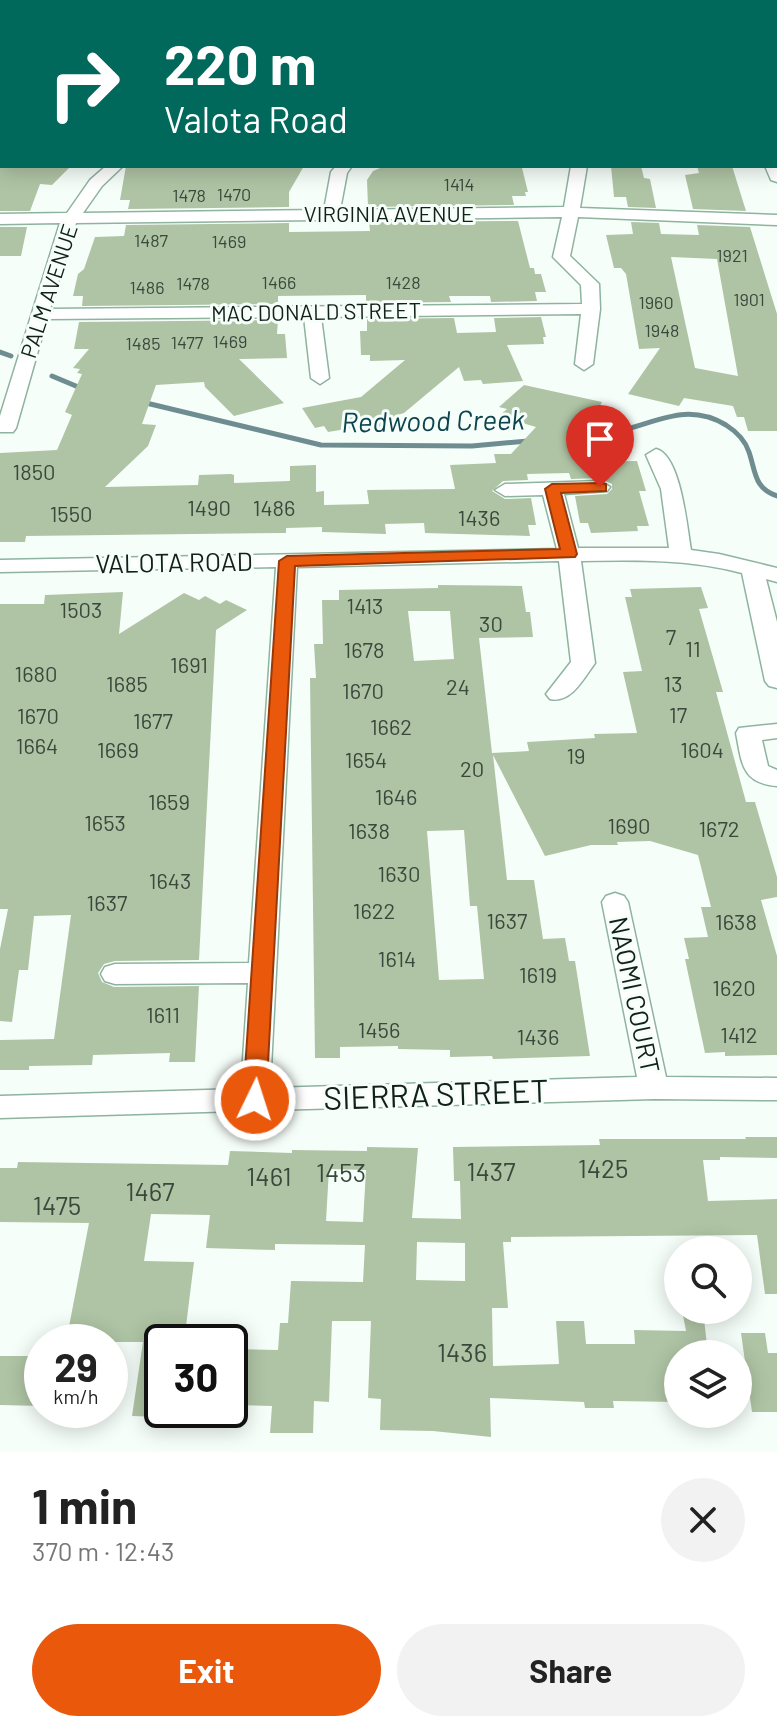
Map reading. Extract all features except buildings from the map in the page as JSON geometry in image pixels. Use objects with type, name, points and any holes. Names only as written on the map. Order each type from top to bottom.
[{"type":"street","name":"PALM AVENUE","points":[[6,428],[66,226],[96,183],[113,168]]},
{"type":"street","points":[[331,214],[342,168]]},
{"type":"street","points":[[579,168],[561,257],[590,284],[591,309],[584,364]]},
{"type":"street","name":"VIRGINIA AVENUE","points":[[0,219],[570,212],[777,220]]},
{"type":"street","name":"MAC DONALD STREET","points":[[41,314],[591,309]]},
{"type":"street","points":[[312,312],[320,378]]},
{"type":"street","points":[[656,455],[671,489],[681,556]]},
{"type":"street","points":[[505,490],[600,487]]},
{"type":"street","points":[[552,489],[569,554],[583,663],[558,694]]},
{"type":"street","name":"VALOTA ROAD","points":[[0,566],[569,554],[681,556],[751,567],[777,575]]},
{"type":"street","points":[[255,1100],[287,561]]},
{"type":"street","points":[[751,567],[762,593],[764,625],[777,681]]},
{"type":"street","points":[[777,731],[748,733],[756,769],[766,777],[777,778]]},
{"type":"street","name":"NAOMI COURT","points":[[615,902],[654,1088]]},
{"type":"street","points":[[115,974],[263,973]]},
{"type":"street","name":"SIERRA STREET","points":[[0,1107],[654,1088],[777,1089]]},
{"type":"waterway","name":"Redwood Creek","points":[[0,352],[11,356]]},
{"type":"waterway","name":"Redwood Creek","points":[[52,376],[83,389]]},
{"type":"waterway","name":"Redwood Creek","points":[[142,402],[321,445],[472,446],[528,441]]},
{"type":"waterway","name":"Redwood Creek","points":[[576,437],[619,431],[685,414],[712,418],[734,430],[740,437],[760,484],[777,496]]},
{"type":"route","points":[[255,1100],[287,561],[569,554],[552,489],[600,487]]}]
